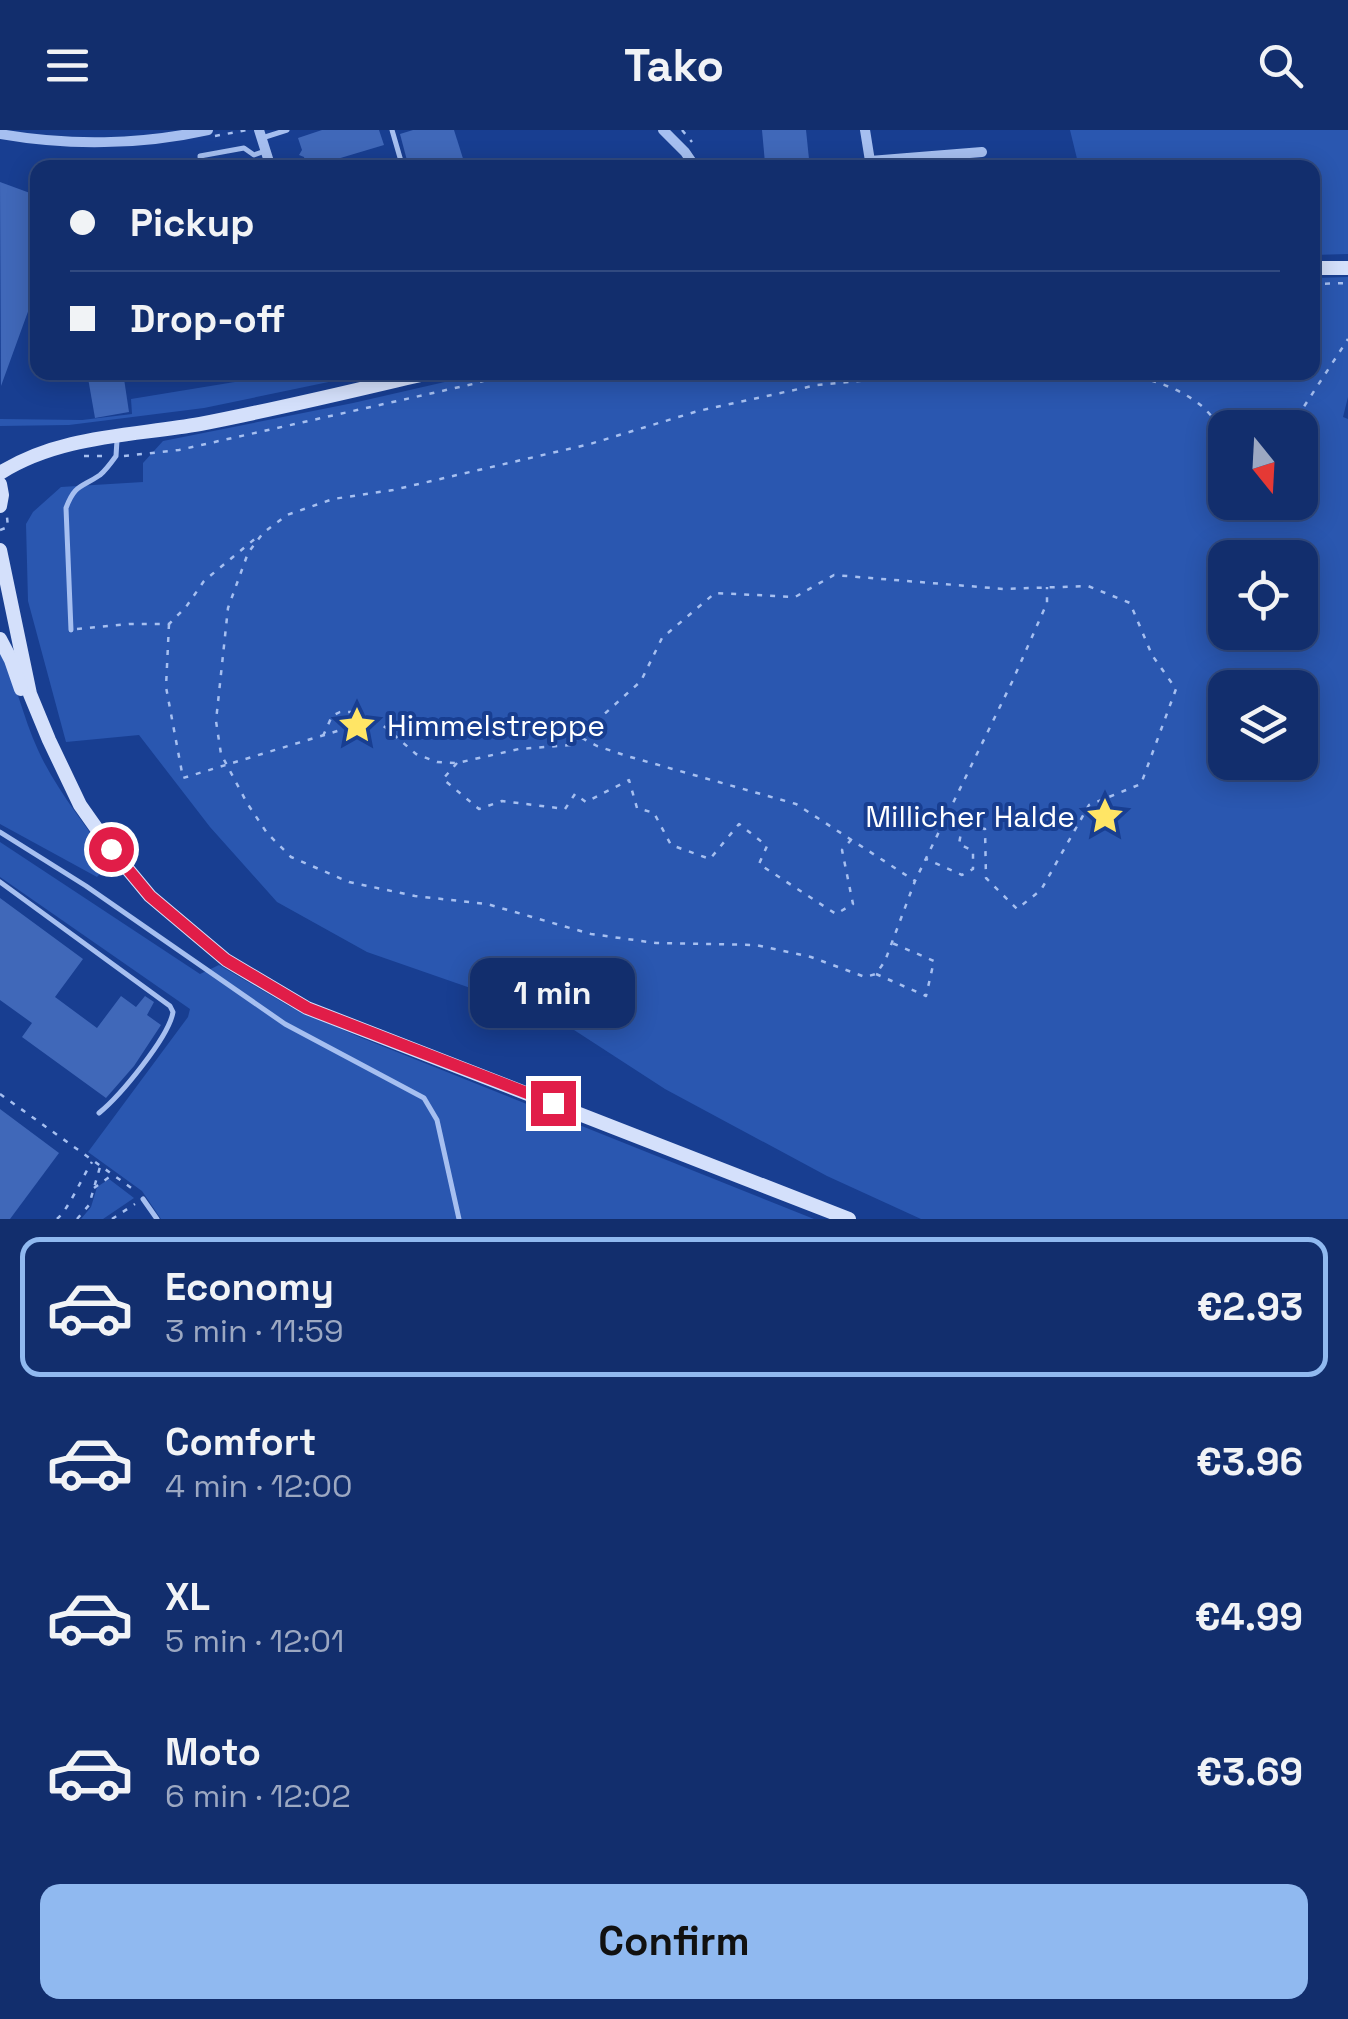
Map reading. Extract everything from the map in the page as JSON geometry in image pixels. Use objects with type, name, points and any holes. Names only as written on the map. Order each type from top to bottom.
[{"type":"main road","points":[[1320,268],[1348,268]]},
{"type":"main road","points":[[0,473],[34,454],[67,443],[202,424],[398,380]]},
{"type":"main road","points":[[0,484],[0,506]]},
{"type":"main road","points":[[0,550],[30,694],[70,787],[111,849],[150,896],[226,960],[307,1008],[850,1219]]},
{"type":"main road","points":[[0,639],[11,660],[36,736],[56,774],[70,787]]},
{"type":"street","points":[[0,134],[91,142],[179,136],[208,130]]},
{"type":"street","points":[[664,130],[690,160]]},
{"type":"street","points":[[865,130],[870,160]]},
{"type":"street","points":[[260,134],[268,160]]},
{"type":"street","points":[[882,160],[982,152]]},
{"type":"lane","points":[[260,134],[287,130]]},
{"type":"lane","points":[[392,130],[401,160]]},
{"type":"lane","points":[[201,160],[200,156],[244,148],[254,155],[266,151]]},
{"type":"lane","points":[[70,630],[66,508],[78,485],[99,476],[116,456],[117,437]]},
{"type":"lane","points":[[0,832],[86,886],[285,1024],[424,1098],[438,1120],[459,1219]]},
{"type":"lane","points":[[0,882],[174,1012],[166,1033],[100,1113]]},
{"type":"lane","points":[[143,1198],[157,1219]]},
{"type":"path","points":[[1320,284],[1348,282]]},
{"type":"path","points":[[1302,410],[1348,338]]},
{"type":"path","points":[[80,456],[179,450],[486,380]]},
{"type":"path","points":[[70,630],[169,624],[186,608],[204,581],[263,532],[287,515],[333,499],[393,490],[590,444],[698,411],[816,384],[863,380]]},
{"type":"path","points":[[1147,380],[1180,392],[1208,413]]},
{"type":"path","points":[[263,532],[248,553],[228,608],[216,721],[225,766],[267,833],[291,857],[348,882],[416,896],[486,904],[591,934],[656,943],[756,945],[811,957],[865,977],[876,974],[926,996],[934,961],[891,942]]},
{"type":"path","points":[[323,736],[332,716],[356,712],[386,727],[416,754],[437,762],[458,763],[518,749],[570,745],[641,682],[662,638],[716,593],[795,596],[834,575],[1004,589],[1088,586],[1130,603],[1152,655],[1176,689],[1141,784],[1089,805],[1041,890],[1017,910],[986,878],[985,829],[963,822],[959,844],[973,850],[973,868],[962,875],[925,859]]},
{"type":"path","points":[[876,974],[885,961],[915,880],[1012,682],[1046,603],[1047,586]]},
{"type":"path","points":[[169,624],[166,687],[183,778],[358,725]]},
{"type":"path","points":[[580,738],[612,751],[796,804],[915,880]]},
{"type":"path","points":[[458,763],[443,779],[480,809],[502,801],[565,809],[575,794],[586,802],[629,780],[637,808],[654,813],[671,845],[710,859],[739,824],[767,846],[759,864],[836,914],[853,904],[842,850],[850,840]]},
{"type":"path","points":[[0,1094],[137,1192]]},
{"type":"path","points":[[57,1219],[93,1160]]},
{"type":"path","points":[[78,1219],[89,1204],[101,1166]]},
{"type":"path","points":[[94,1188],[113,1174]]},
{"type":"path","points":[[112,1219],[143,1198]]},
{"type":"shaded area","points":[[1070,130],[1348,130],[1348,254],[1320,255],[1320,160],[1077,160]]},
{"type":"shaded area","points":[[1348,277],[1348,397],[1343,417],[1348,419],[1348,1219],[921,1219],[827,1176],[665,1089],[554,1017],[367,952],[277,902],[210,827],[139,735],[66,742],[28,601],[26,524],[33,512],[61,487],[143,482],[143,463],[163,441],[453,380],[1320,380],[1320,278]]},
{"type":"shaded area","points":[[247,380],[338,380],[204,408],[69,425],[0,426],[0,419],[82,420],[132,414],[131,399]]},
{"type":"shaded area","points":[[0,647],[45,764],[111,862],[97,877],[0,824]]},
{"type":"shaded area","points":[[0,842],[200,974],[219,965],[289,1006],[357,1036],[814,1219],[161,1219],[142,1191],[88,1152],[188,1017],[190,1009],[0,877]]},
{"type":"shaded area","points":[[109,1179],[134,1198],[103,1219],[81,1219],[91,1207],[97,1187]]},
{"type":"building","points":[[322,130],[379,130],[384,145],[334,160],[305,160],[299,155],[302,150],[298,138]]},
{"type":"building","points":[[413,130],[454,130],[463,160],[407,160],[400,134]]},
{"type":"building","points":[[762,130],[806,130],[809,159],[765,160]]},
{"type":"building","points":[[0,182],[30,193],[30,306],[1,386]]},
{"type":"building","points":[[88,380],[124,380],[129,412],[95,418]]},
{"type":"building","points":[[0,898],[83,959],[55,997],[97,1028],[121,996],[136,1007],[145,996],[154,1002],[147,1015],[161,1025],[134,1066],[106,1098],[22,1037],[32,1023],[0,1000]]},
{"type":"building","points":[[0,1109],[59,1153],[10,1219],[0,1219]]},
{"type":"place","name":"Himmelstreppe","points":[[357,725]]},
{"type":"place","name":"Millicher Halde","points":[[1105,816]]},
{"type":"route","points":[[111,849],[150,896],[226,960],[307,1008],[553,1103]]}]
